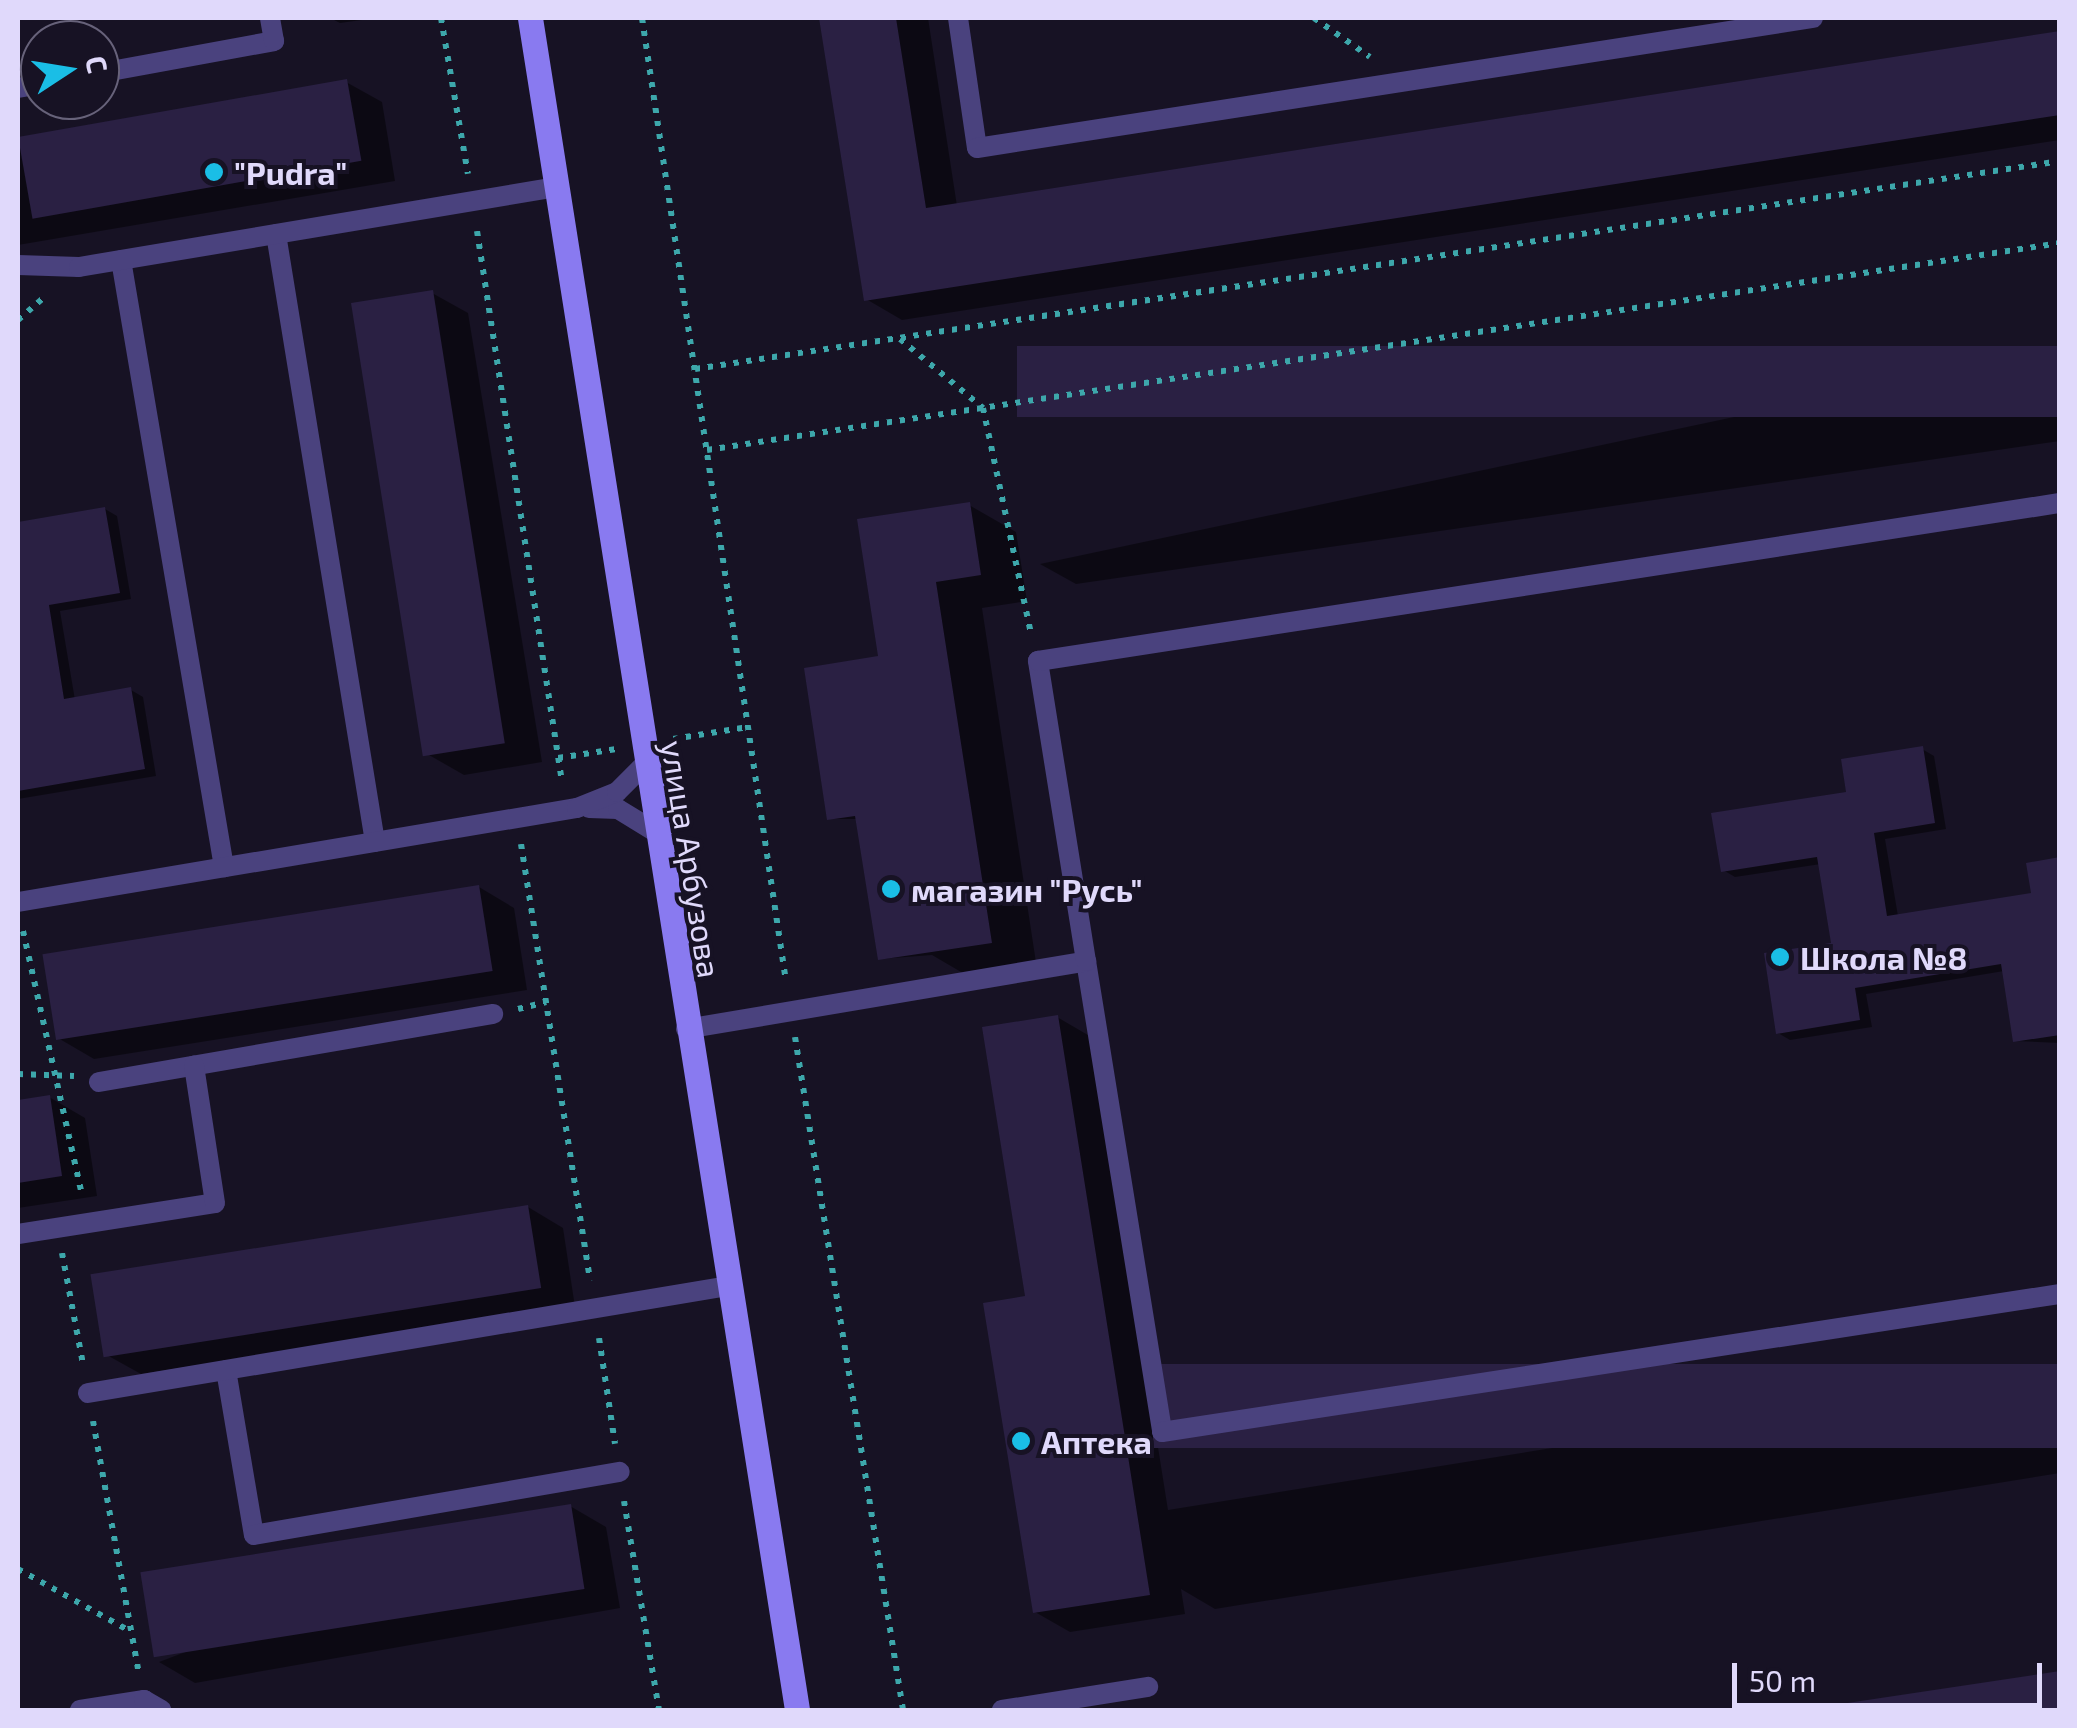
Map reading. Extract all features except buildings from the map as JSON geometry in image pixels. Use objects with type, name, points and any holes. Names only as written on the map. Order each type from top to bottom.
[{"type":"street","name":"улица Арбузова","points":[[530,18],[654,831],[798,1710]]},
{"type":"lane","points":[[120,69],[274,42],[270,18]]},
{"type":"lane","points":[[958,18],[977,148],[1813,18]]},
{"type":"lane","points":[[18,265],[121,260],[557,187]]},
{"type":"lane","points":[[276,234],[375,842]]},
{"type":"lane","points":[[121,260],[224,867]]},
{"type":"lane","points":[[2060,503],[1038,661],[1162,1432],[2060,1294]]},
{"type":"lane","points":[[571,809],[617,792],[644,766]]},
{"type":"lane","points":[[19,912],[224,867],[571,809],[618,810],[654,831]]},
{"type":"lane","points":[[686,1028],[1086,962]]},
{"type":"lane","points":[[99,1082],[493,1014]]},
{"type":"lane","points":[[18,1234],[215,1202],[194,1066]]},
{"type":"lane","points":[[88,1392],[728,1286]]},
{"type":"lane","points":[[226,1370],[254,1535],[620,1472]]},
{"type":"lane","points":[[1002,1710],[1148,1687]]},
{"type":"lane","points":[[80,1710],[153,1705]]},
{"type":"path","points":[[441,18],[571,809]]},
{"type":"path","points":[[642,18],[791,1011],[903,1710]]},
{"type":"path","points":[[1314,18],[1404,81]]},
{"type":"path","points":[[695,369],[2060,162]]},
{"type":"path","points":[[707,450],[2060,243]]},
{"type":"path","points":[[899,338],[983,408],[1038,661]]},
{"type":"path","points":[[517,818],[659,1710]]},
{"type":"path","points":[[19,912],[47,1069],[66,1098],[82,1194],[58,1228],[132,1632],[153,1705]]},
{"type":"path","points":[[18,1074],[47,1069],[99,1082]]},
{"type":"path","points":[[18,1569],[132,1632]]},
{"type":"place","name":"\"Pudra\"","points":[[214,172]]},
{"type":"place","name":"магазин \"Русь\"","points":[[891,889]]},
{"type":"place","name":"Школа №8","points":[[1780,957]]},
{"type":"place","name":"Аптека","points":[[1021,1441]]}]
